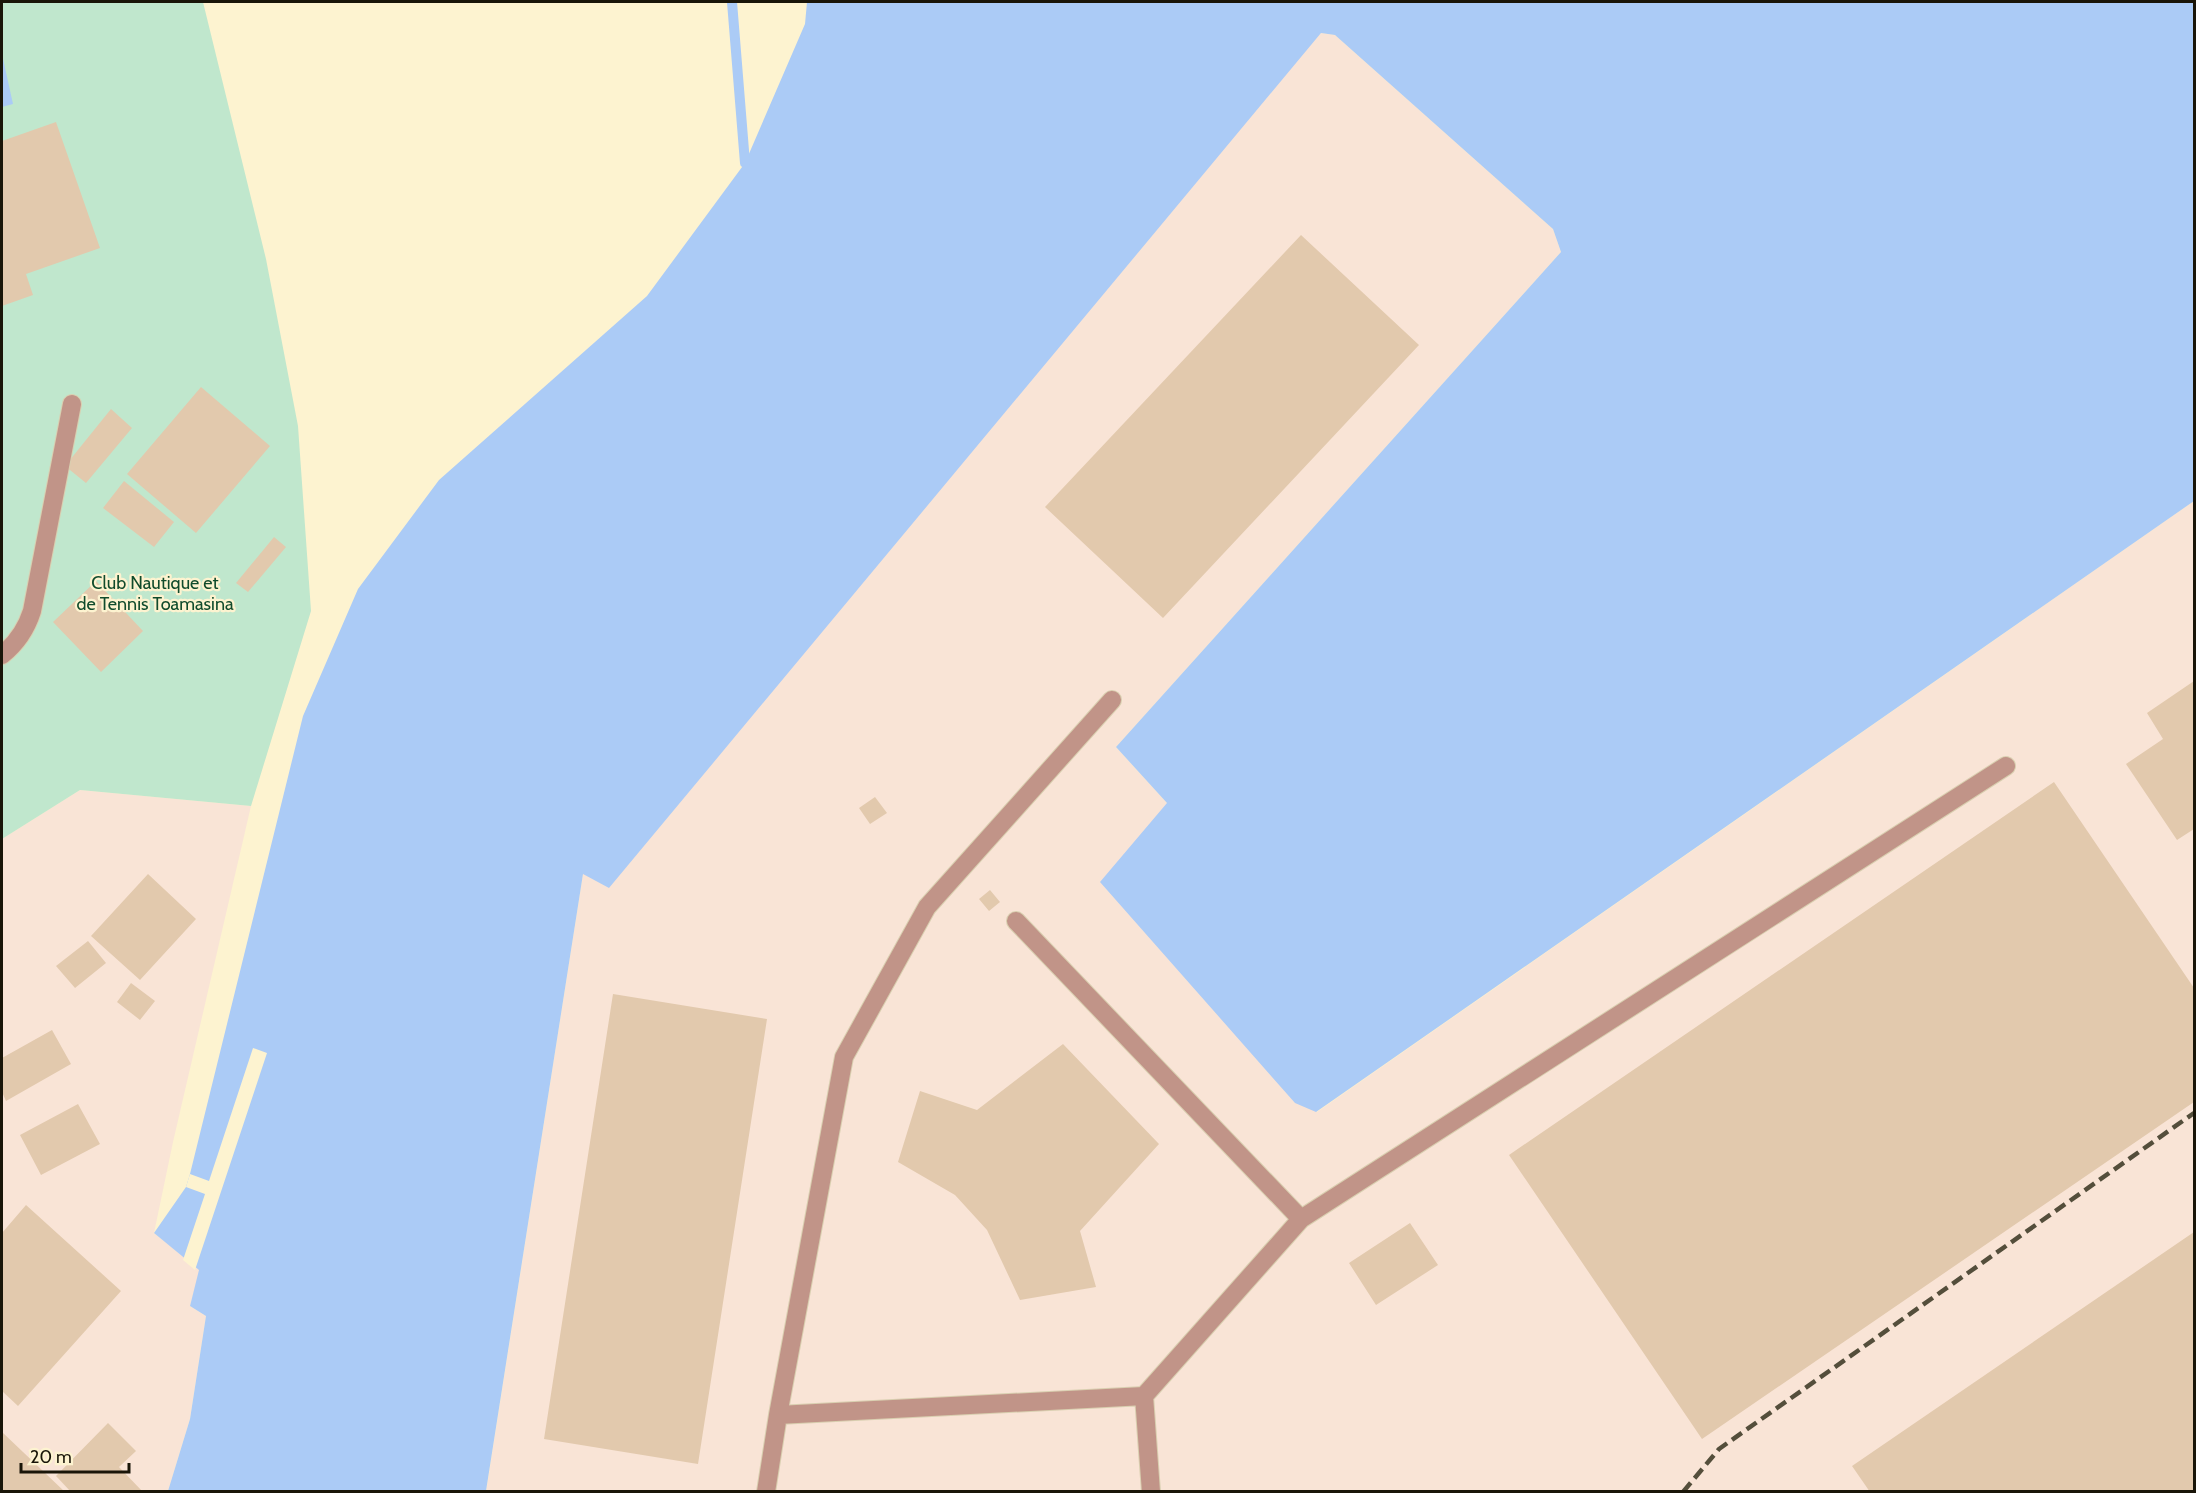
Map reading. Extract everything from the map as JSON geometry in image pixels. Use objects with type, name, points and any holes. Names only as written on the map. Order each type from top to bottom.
[{"type":"lane","points":[[2,655],[26,629],[32,611],[72,404]]},
{"type":"lane","points":[[766,1491],[844,1057],[927,907],[1112,700]]},
{"type":"lane","points":[[778,1415],[1143,1396],[1301,1219],[2006,765]]},
{"type":"lane","points":[[1016,921],[1301,1219]]},
{"type":"lane","points":[[1143,1396],[1151,1491]]},
{"type":"shaded area","points":[[1321,33],[1335,35],[1553,229],[1561,252],[1116,747],[1167,803],[1317,1112],[2194,501],[2194,1491],[486,1492],[583,874]]},
{"type":"shaded area","points":[[80,790],[251,806],[154,1233],[200,1270],[190,1306],[206,1316],[190,1419],[168,1491],[2,1492],[2,839]]},
{"type":"green space","name":"Club Nautique et de Tennis Toamasina","points":[[2,2],[203,2],[266,259],[298,426],[311,611],[251,806],[80,790],[2,839]]},
{"type":"water","points":[[807,2],[2194,2],[2194,501],[1316,1112],[1295,1103],[1100,882],[1167,803],[1116,747],[1561,252],[1553,229],[1335,35],[1321,33],[609,888],[583,874],[486,1491],[168,1491],[190,1419],[206,1316],[190,1306],[199,1270],[154,1233],[186,1187],[190,1174],[303,716],[358,589],[439,480],[647,296],[745,163],[805,24]]},
{"type":"water","points":[[2,54],[13,104],[2,107]]},
{"type":"pier","points":[[253,1048],[267,1053],[195,1270],[183,1260],[205,1194],[186,1187],[190,1174],[209,1181]]},
{"type":"building","points":[[56,122],[100,248],[26,274],[33,295],[2,306],[2,141]]},
{"type":"building","points":[[1301,235],[1419,345],[1163,618],[1045,507]]},
{"type":"building","points":[[201,387],[270,446],[196,533],[127,474]]},
{"type":"building","points":[[111,409],[132,428],[86,483],[65,466]]},
{"type":"building","points":[[124,481],[174,522],[154,547],[103,508]]},
{"type":"building","points":[[274,537],[286,547],[248,592],[236,583]]},
{"type":"building","points":[[96,581],[143,631],[101,672],[53,622]]},
{"type":"building","points":[[2194,681],[2194,829],[2177,840],[2126,764],[2163,739],[2147,713]]},
{"type":"building","points":[[2054,782],[2194,988],[2194,1102],[1702,1439],[1509,1155]]},
{"type":"building","points":[[875,797],[887,813],[870,824],[859,808]]},
{"type":"building","points":[[148,874],[196,919],[140,980],[91,936]]},
{"type":"building","points":[[990,890],[1000,902],[989,911],[979,899]]},
{"type":"building","points":[[88,941],[106,963],[75,988],[56,966]]},
{"type":"building","points":[[131,983],[155,1001],[140,1020],[117,1002]]},
{"type":"building","points":[[613,994],[767,1019],[698,1464],[544,1439]]},
{"type":"building","points":[[52,1030],[71,1064],[6,1101],[2,1092],[2,1058]]},
{"type":"building","points":[[1063,1044],[1159,1144],[1080,1231],[1096,1287],[1020,1300],[987,1230],[955,1195],[898,1162],[920,1091],[977,1110]]},
{"type":"building","points":[[78,1104],[100,1144],[41,1175],[20,1135]]},
{"type":"building","points":[[26,1205],[121,1291],[18,1406],[2,1391],[2,1233]]},
{"type":"building","points":[[1410,1223],[1438,1265],[1376,1305],[1349,1263]]},
{"type":"building","points":[[2194,1232],[2194,1492],[1870,1492],[1852,1466]]},
{"type":"building","points":[[108,1423],[136,1451],[119,1467],[143,1492],[71,1492],[56,1476]]},
{"type":"building","points":[[2,1432],[65,1492],[2,1492]]},
{"type":"waterway","points":[[732,2],[745,163]]},
{"type":"railway","points":[[1683,1492],[1719,1449],[2194,1113]]}]
